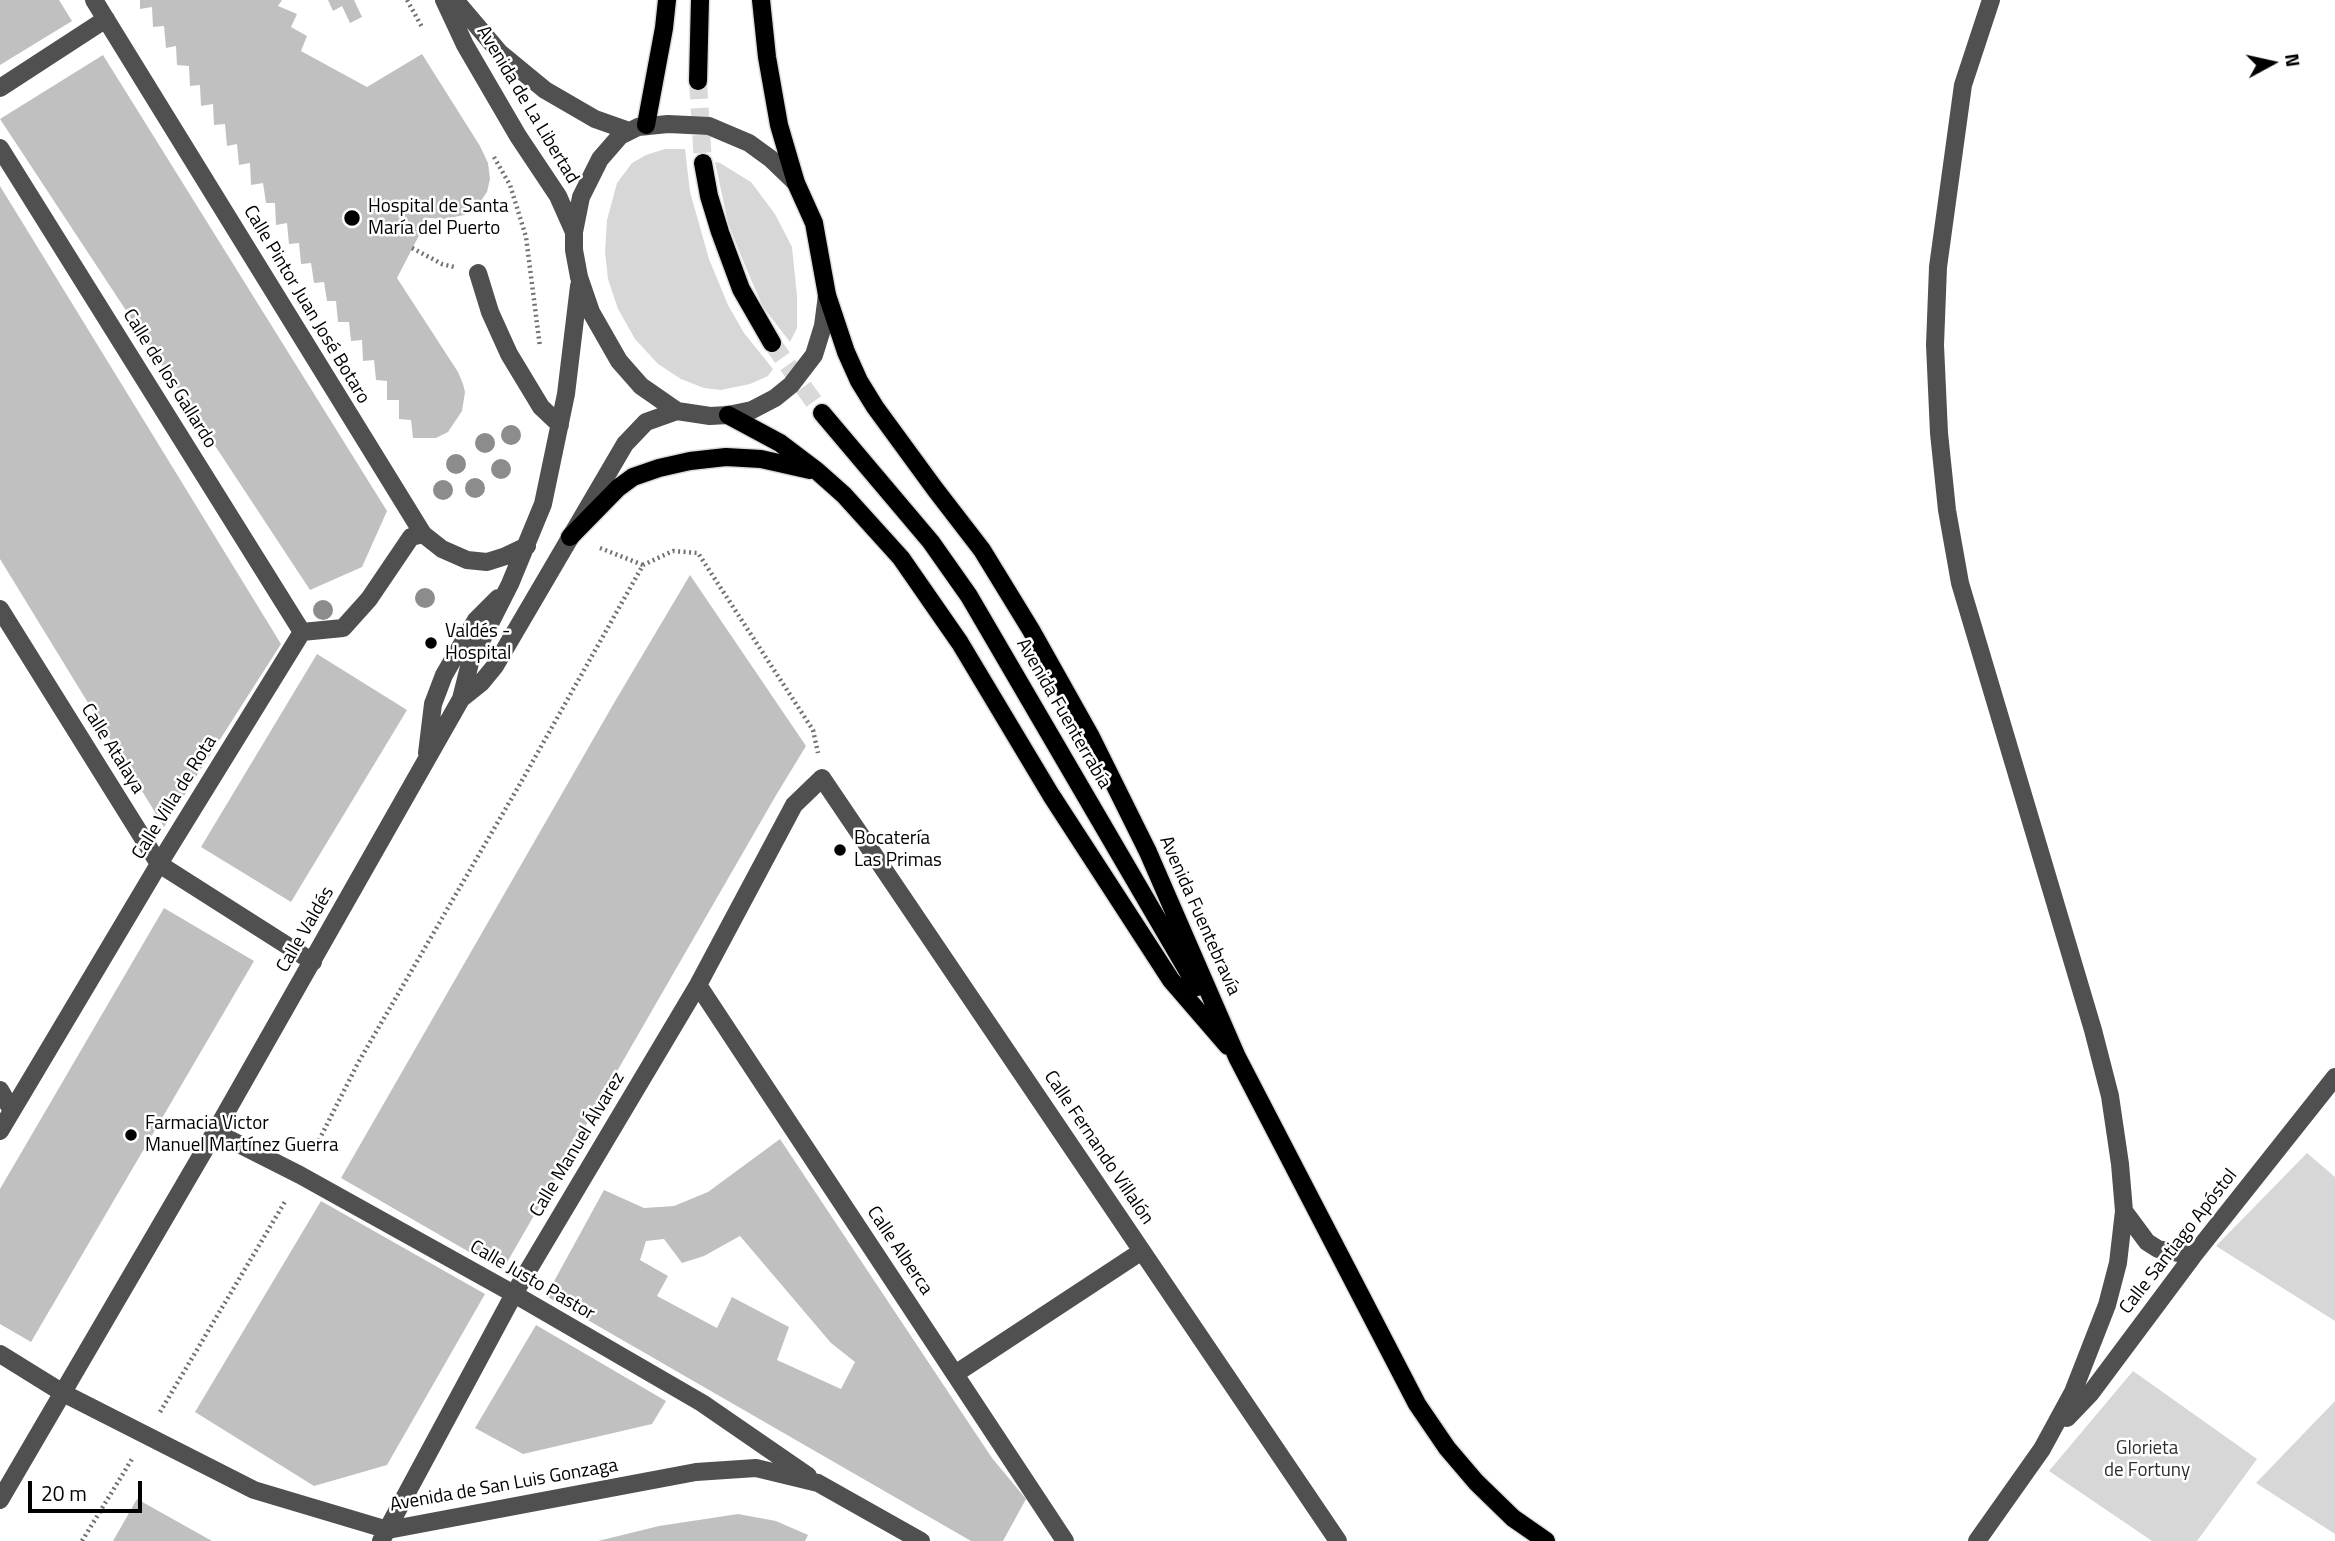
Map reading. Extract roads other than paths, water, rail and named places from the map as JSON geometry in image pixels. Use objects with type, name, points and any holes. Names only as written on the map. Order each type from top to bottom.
[{"type":"main road","points":[[637,128],[662,41],[667,0]]},
{"type":"main road","points":[[698,81],[700,0]]},
{"type":"main road","name":"Avenida Fuentebravía","points":[[761,0],[766,57],[779,125],[796,183],[814,223],[827,295],[859,381],[927,479],[982,550],[1091,737],[1148,852],[1237,1057],[1417,1404],[1447,1448],[1476,1482],[1513,1518],[1546,1541]]},
{"type":"main road","points":[[704,163],[709,195],[733,268],[741,289],[772,343]]},
{"type":"main road","name":"Avenida Fuenterrabía","points":[[822,414],[931,542],[969,596],[1237,1057]]},
{"type":"main road","points":[[728,415],[780,443],[817,471],[844,495],[901,558],[960,643],[1051,794],[1171,980],[1237,1057]]},
{"type":"main road","points":[[570,537],[618,488],[633,477],[659,468],[726,457],[761,459],[817,471]]},
{"type":"street","name":"Calle Pintor Juan José Botaro","points":[[93,0],[388,480],[424,534],[442,549],[467,560],[488,562],[527,546]]},
{"type":"street","name":"Avenida de La Libertad","points":[[444,0],[465,45],[518,136],[558,196],[574,232]]},
{"type":"street","name":"Avenida de La Libertad","points":[[455,0],[500,52],[545,90],[595,119],[637,128]]},
{"type":"street","points":[[1977,1538],[2054,1429],[2073,1392],[2107,1305],[2118,1263],[2124,1211],[2110,1096],[2093,1030],[1960,583],[1947,510],[1939,433],[1936,358],[1938,267],[1963,85],[1991,0]]},
{"type":"street","points":[[0,88],[106,19]]},
{"type":"street","points":[[796,183],[771,159],[749,144],[709,126],[690,124],[637,128],[620,136],[600,159],[581,197],[574,232],[579,277],[591,312],[619,361],[641,386],[677,411],[710,416],[752,410],[775,398],[804,370],[814,355],[823,326],[827,295]]},
{"type":"street","name":"Calle de los Gallardo","points":[[0,148],[302,632]]},
{"type":"street","points":[[478,273],[490,312],[509,354],[541,407],[560,425]]},
{"type":"street","points":[[461,699],[470,663],[507,590],[543,504],[560,425],[574,333],[579,277]]},
{"type":"street","name":"Calle Valdés","points":[[0,1500],[313,962],[461,699],[481,683],[495,666],[625,444],[646,422],[677,411]]},
{"type":"street","points":[[302,632],[343,628],[369,599],[411,537],[424,534]]},
{"type":"street","points":[[426,760],[433,704],[444,675],[476,620],[507,590]]},
{"type":"street","name":"Calle Atalaya","points":[[0,609],[159,864],[313,962]]},
{"type":"street","name":"Calle Villa de Rota","points":[[0,1131],[159,864],[302,632]]},
{"type":"street","name":"Calle Manuel Álvarez","points":[[385,1535],[513,1294],[698,985],[794,805],[822,778]]},
{"type":"street","name":"Calle Fernando Villalón","points":[[822,778],[1338,1541]]},
{"type":"street","name":"Calle Alberca","points":[[698,985],[1065,1541]]},
{"type":"street","name":"Calle Santiago Apóstol","points":[[2054,1429],[2090,1394],[2193,1256],[2335,1077]]},
{"type":"street","points":[[0,1090],[11,1109]]},
{"type":"street","name":"Calle Justo Pastor","points":[[215,1132],[300,1175],[702,1403],[818,1483]]},
{"type":"street","points":[[2124,1211],[2147,1242],[2158,1250],[2193,1256]]},
{"type":"street","points":[[956,1374],[1142,1251]]},
{"type":"street","name":"Avenida de San Luis Gonzaga","points":[[0,1354],[63,1393],[254,1490],[385,1535],[696,1472],[756,1468],[818,1483],[922,1541]]},
{"type":"tunnel","points":[[698,81],[703,163]]},
{"type":"tunnel","points":[[772,343],[822,413]]},
{"type":"place","name":"Hospital de Santa María del Puerto","points":[[352,218]]},
{"type":"place","name":"Valdés - Hospital","points":[[431,643]]},
{"type":"place","name":"Bocatería Las Primas","points":[[840,850]]},
{"type":"place","name":"Farmacia Victor Manuel Martínez Guerra","points":[[131,1135]]},
{"type":"park label","name":"Glorieta de Fortuny","points":[[2147,1460]]}]
